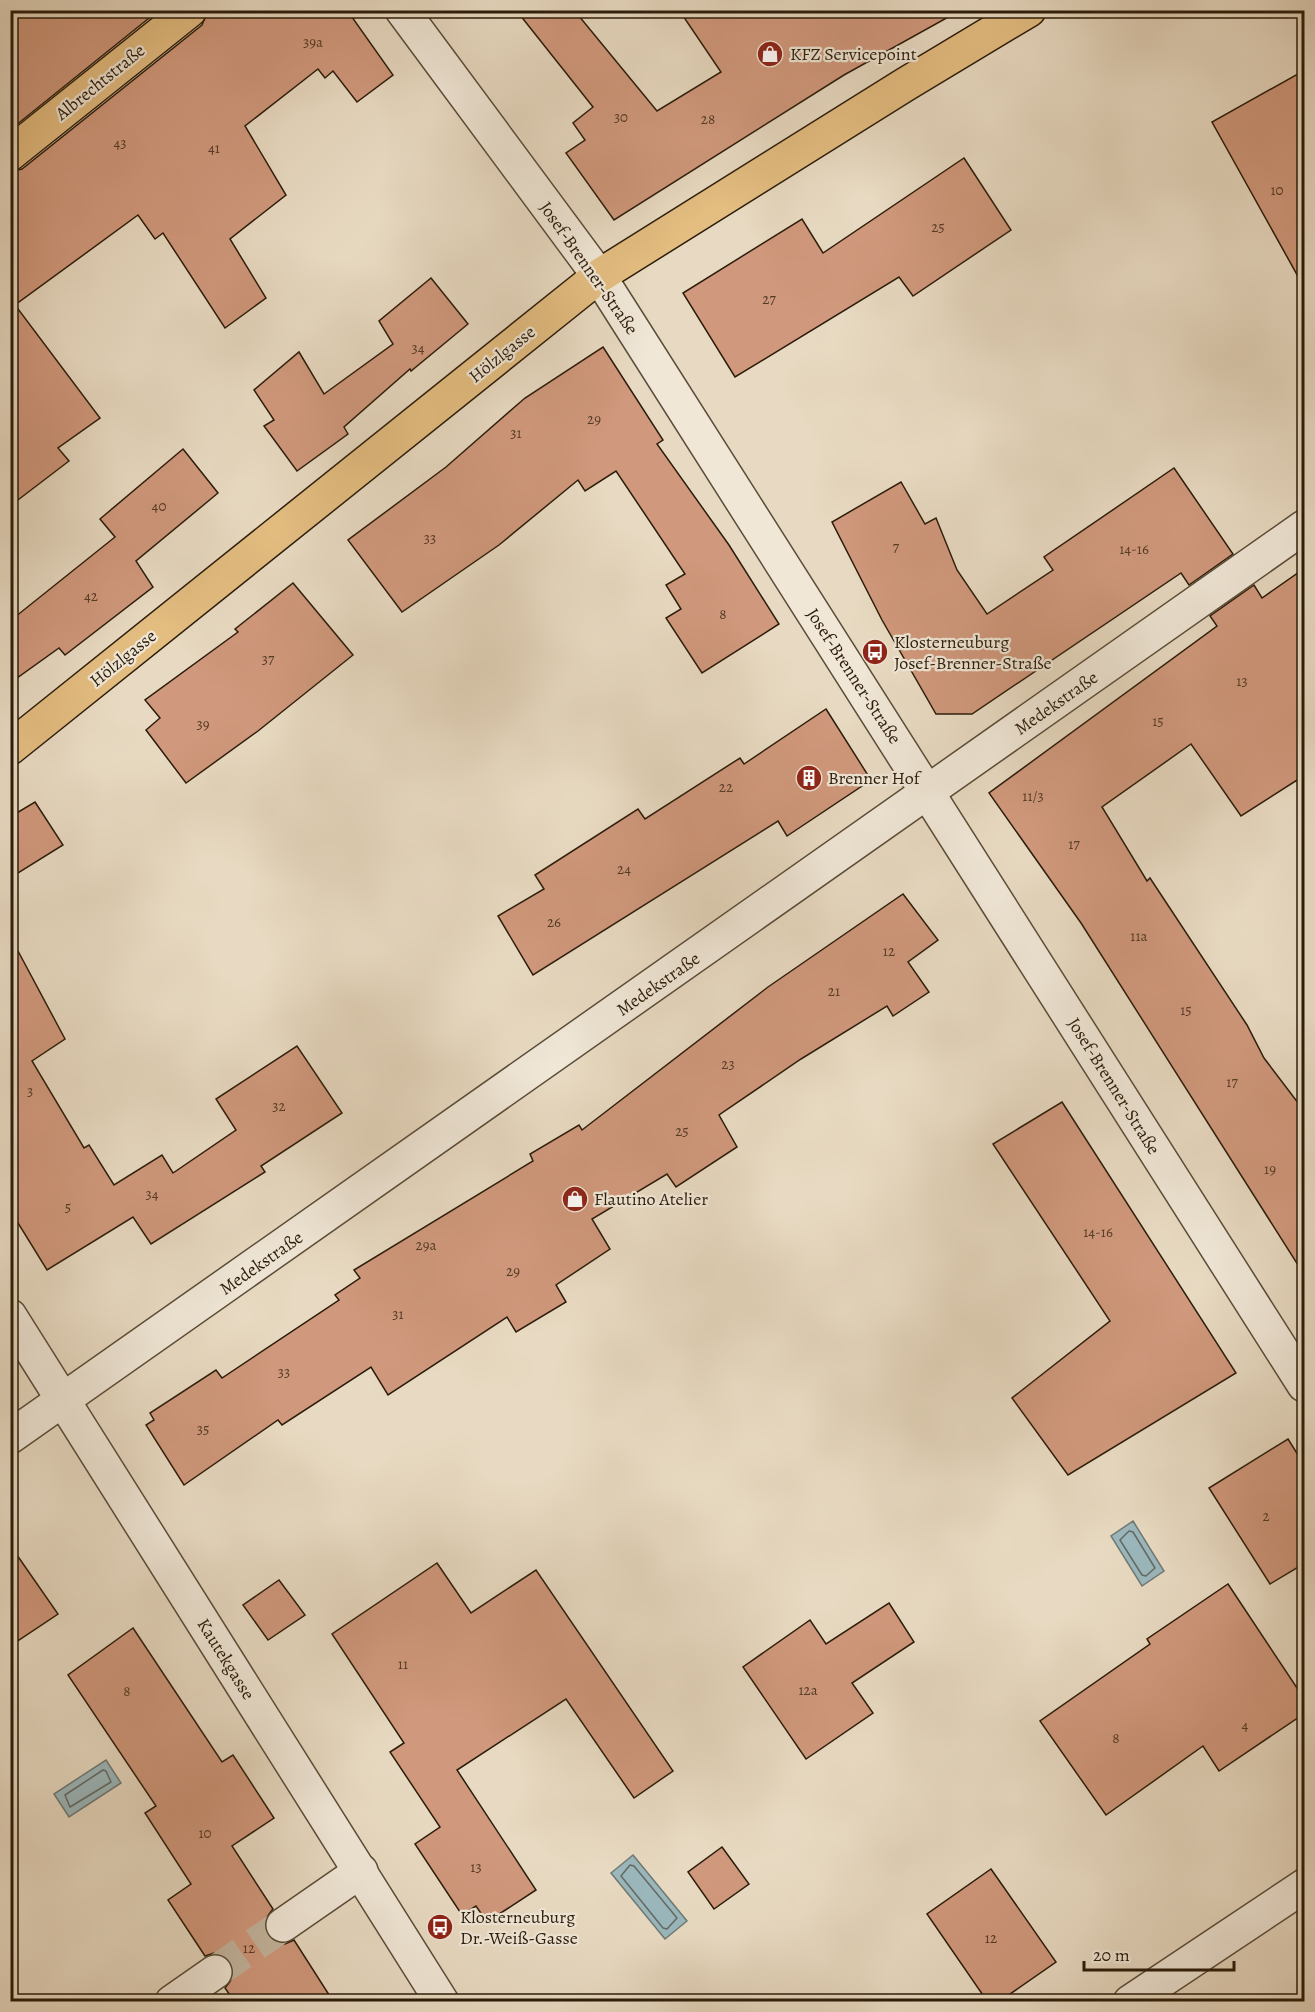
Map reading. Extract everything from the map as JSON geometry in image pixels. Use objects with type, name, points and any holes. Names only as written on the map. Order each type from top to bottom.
[{"type":"main road","name":"Albrechtstraße","points":[[10,154],[190,10]]},
{"type":"main road","name":"Hölzlgasse","points":[[10,748],[599,276],[1029,10]]},
{"type":"street","name":"Josef-Brenner-Straße","points":[[402,10],[599,276],[1305,1385]]},
{"type":"street","name":"Medekstraße","points":[[10,1437],[1305,527]]},
{"type":"street","name":"Kautekgasse","points":[[10,1316],[442,2001]]},
{"type":"street","points":[[283,1925],[361,1871]]},
{"type":"street","points":[[1130,2001],[1305,1886]]},
{"type":"street","points":[[172,2001],[215,1972]]},
{"type":"water","points":[[1133,1521],[1164,1571],[1142,1586],[1111,1536]]},
{"type":"water","points":[[106,1760],[121,1783],[69,1817],[54,1794]]},
{"type":"water","points":[[633,1855],[687,1921],[665,1939],[611,1873]]},
{"type":"building","points":[[10,10],[159,10],[10,130]]},
{"type":"building","points":[[208,10],[347,10],[393,75],[357,102],[333,71],[325,78],[318,69],[245,126],[286,195],[230,239],[266,298],[225,328],[163,233],[155,239],[138,215],[15,305],[100,418],[58,448],[69,461],[10,506],[10,172],[22,169],[202,25]]},
{"type":"building","points":[[516,10],[574,10],[657,111],[721,72],[679,10],[961,10],[844,75],[614,220],[566,153],[585,140],[573,123],[593,107]]},
{"type":"building","points":[[1305,70],[1305,289],[1212,122]]},
{"type":"building","points":[[964,158],[1011,230],[913,296],[899,277],[735,377],[683,293],[802,219],[823,253]]},
{"type":"building","points":[[431,278],[468,324],[411,371],[410,369],[344,427],[348,434],[297,471],[264,426],[274,420],[254,390],[299,352],[324,394],[393,344],[379,321]]},
{"type":"building","points":[[603,347],[663,440],[657,444],[729,545],[779,624],[702,673],[666,618],[681,609],[666,585],[685,574],[616,471],[585,491],[578,480],[499,545],[402,612],[348,540],[446,467],[525,398]]},
{"type":"building","points":[[183,449],[218,493],[136,561],[153,587],[65,655],[59,648],[10,683],[10,621],[115,537],[100,519]]},
{"type":"building","points":[[1174,468],[1233,554],[1189,585],[1181,573],[972,714],[936,714],[882,620],[832,522],[901,482],[925,524],[936,518],[957,570],[987,614],[1053,570],[1044,557]]},
{"type":"building","points":[[1305,568],[1305,775],[1241,816],[1191,744],[1102,807],[1147,881],[1150,878],[1247,1025],[1264,1058],[1305,1112],[1305,1276],[1081,923],[989,793],[1217,626],[1210,616],[1254,585],[1262,598]]},
{"type":"building","points":[[293,583],[353,655],[258,731],[186,783],[146,730],[160,718],[145,700],[238,632],[235,629]]},
{"type":"building","points":[[826,709],[871,780],[787,836],[778,821],[533,975],[498,916],[544,889],[535,875],[638,809],[645,819],[740,758],[744,764]]},
{"type":"building","points":[[35,802],[63,845],[10,878],[10,817]]},
{"type":"building","points":[[903,894],[938,940],[908,962],[929,992],[893,1016],[887,1006],[801,1059],[719,1115],[737,1147],[676,1187],[667,1174],[592,1219],[610,1249],[556,1285],[566,1302],[516,1332],[507,1317],[388,1395],[371,1367],[282,1425],[278,1420],[184,1485],[146,1425],[154,1420],[150,1413],[216,1370],[222,1378],[339,1300],[335,1295],[360,1278],[354,1270],[533,1161],[530,1154],[579,1125],[582,1130],[768,987]]},
{"type":"building","points":[[10,936],[65,1039],[32,1061],[84,1148],[89,1145],[114,1185],[162,1155],[173,1173],[236,1130],[216,1099],[297,1046],[342,1113],[261,1166],[265,1172],[151,1244],[133,1217],[47,1270],[10,1210]]},
{"type":"building","points":[[1062,1102],[1236,1373],[1068,1475],[1012,1398],[1110,1321],[993,1144]]},
{"type":"building","points":[[1288,1439],[1305,1466],[1305,1563],[1270,1584],[1209,1488]]},
{"type":"building","points":[[10,1545],[58,1614],[10,1646]]},
{"type":"building","points":[[437,1563],[471,1613],[536,1570],[673,1771],[634,1798],[566,1699],[457,1770],[536,1890],[487,1922],[476,1906],[462,1915],[415,1844],[440,1827],[390,1752],[404,1743],[332,1634]]},
{"type":"building","points":[[279,1580],[305,1615],[268,1640],[243,1605]]},
{"type":"building","points":[[1228,1584],[1305,1700],[1305,1713],[1219,1771],[1203,1746],[1106,1815],[1040,1721],[1150,1644],[1147,1639]]},
{"type":"building","points":[[889,1603],[914,1642],[852,1683],[873,1713],[806,1759],[743,1667],[810,1620],[826,1644]]},
{"type":"building","points":[[133,1628],[222,1762],[233,1755],[274,1818],[232,1846],[273,1909],[266,1918],[264,1927],[267,1935],[276,1942],[285,1944],[294,1940],[333,2001],[234,2001],[225,1988],[232,1979],[234,1971],[231,1962],[222,1955],[214,1953],[205,1956],[168,1900],[191,1884],[145,1813],[156,1806],[68,1675]]},
{"type":"building","points":[[722,1847],[749,1884],[714,1909],[688,1872]]},
{"type":"building","points":[[991,1869],[1056,1962],[1000,2001],[987,2001],[927,1914]]},
{"type":"tunnel","points":[[215,1972],[283,1925]]},
{"type":"place","name":"KFZ Servicepoint","points":[[770,54]]},
{"type":"place","name":"Klosterneuburg Josef-Brenner-Straße","points":[[875,652]]},
{"type":"place","name":"Brenner Hof","points":[[809,778]]},
{"type":"place","name":"Flautino Atelier","points":[[575,1199]]},
{"type":"place","name":"Klosterneuburg Dr.-Weiß-Gasse","points":[[440,1927]]}]
